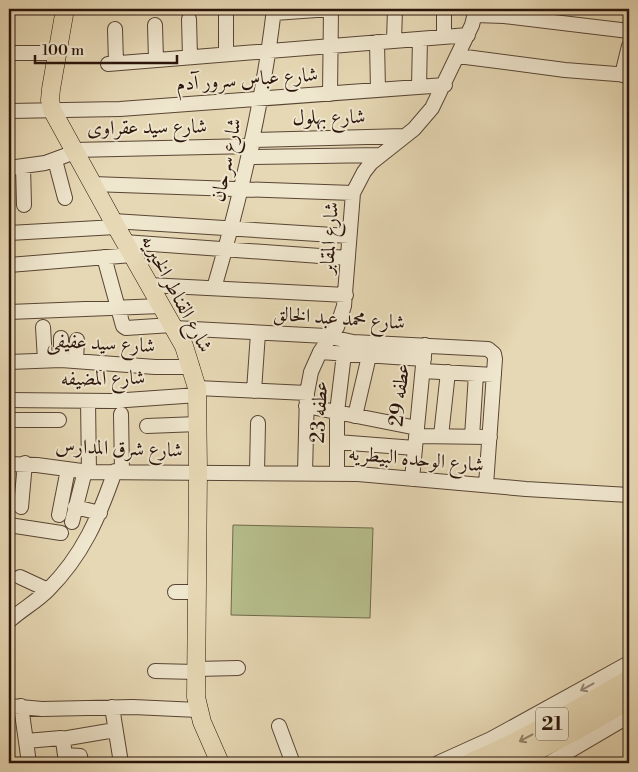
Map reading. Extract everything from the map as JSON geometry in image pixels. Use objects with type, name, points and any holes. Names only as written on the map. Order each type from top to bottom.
[{"type":"highway","name":"21","points":[[471,763],[506,749],[629,680]]},
{"type":"highway","name":"21","points":[[511,763],[577,729],[629,699]]},
{"type":"main road","name":"شارع القناطر الخيريه","points":[[65,9],[50,100],[52,110],[184,346],[192,367],[197,392],[198,424],[196,697],[198,710],[220,763]]},
{"type":"street","points":[[274,11],[331,9],[330,94]]},
{"type":"street","points":[[394,40],[395,9]]},
{"type":"street","points":[[444,9],[444,37]]},
{"type":"street","name":"شارع سرحان","points":[[214,288],[232,228],[251,148],[274,11]]},
{"type":"street","points":[[483,12],[629,31]]},
{"type":"street","name":"شارع المقابر","points":[[305,473],[306,400],[311,372],[320,352],[331,337],[341,317],[346,295],[353,193],[364,172],[381,155],[406,136],[424,119],[432,108],[468,35],[483,12]]},
{"type":"street","points":[[226,16],[226,54]]},
{"type":"street","points":[[189,19],[190,57]]},
{"type":"street","points":[[155,25],[156,60]]},
{"type":"street","points":[[115,29],[112,64],[468,35]]},
{"type":"street","points":[[419,87],[420,39]]},
{"type":"street","points":[[377,42],[378,90]]},
{"type":"street","points":[[458,56],[565,70],[626,75],[629,46]]},
{"type":"street","points":[[9,53],[57,53]]},
{"type":"street","name":"شارع عباس سرور آدم","points":[[9,112],[120,108],[444,85]]},
{"type":"street","name":"شارع بهلول","points":[[251,148],[406,136]]},
{"type":"street","points":[[251,148],[381,155]]},
{"type":"street","name":"شارع سيد عقراوى","points":[[74,151],[251,148]]},
{"type":"street","points":[[24,205],[16,167],[55,160],[74,151]]},
{"type":"street","points":[[55,160],[66,198]]},
{"type":"street","points":[[92,184],[353,193]]},
{"type":"street","points":[[9,265],[104,257],[121,236],[232,228],[349,236]]},
{"type":"street","points":[[9,233],[121,236],[226,249],[348,258]]},
{"type":"street","points":[[104,257],[117,308]]},
{"type":"street","points":[[149,285],[346,295]]},
{"type":"street","points":[[9,312],[161,306]]},
{"type":"street","name":"شارع محمد عبد الخالق","points":[[117,308],[122,324],[126,328],[173,327],[331,337],[424,358],[484,348],[491,351],[495,358],[494,375]]},
{"type":"street","points":[[43,327],[45,360]]},
{"type":"street","points":[[254,391],[258,333]]},
{"type":"street","points":[[61,338],[61,360]]},
{"type":"street","points":[[76,361],[77,340]]},
{"type":"street","points":[[320,352],[424,358],[448,372],[494,375],[486,485]]},
{"type":"street","name":"عطفه 23","points":[[337,473],[337,412],[344,354]]},
{"type":"street","points":[[355,416],[370,356]]},
{"type":"street","name":"عطفه 29","points":[[412,479],[424,358]]},
{"type":"street","name":"شارع سيد عفيفى","points":[[9,362],[61,360],[155,367],[192,367]]},
{"type":"street","points":[[441,436],[448,372]]},
{"type":"street","points":[[472,436],[476,374]]},
{"type":"street","name":"شارع المضيفه","points":[[9,400],[112,401],[197,392],[254,391],[306,400],[416,438]]},
{"type":"street","points":[[72,522],[87,472],[88,401]]},
{"type":"street","points":[[10,617],[26,609],[48,590],[74,561],[87,540],[119,471],[121,414]]},
{"type":"street","points":[[9,420],[59,420]]},
{"type":"street","points":[[257,472],[258,423]]},
{"type":"street","points":[[148,426],[198,424]]},
{"type":"street","points":[[337,442],[441,436],[490,437]]},
{"type":"street","points":[[21,507],[25,463]]},
{"type":"street","name":"شارع شرق المدارس","points":[[9,464],[25,463],[87,472],[198,472]]},
{"type":"street","points":[[59,516],[68,469]]},
{"type":"street","name":"شارع الوحده البيطريه","points":[[198,472],[337,473],[629,495]]},
{"type":"street","points":[[75,507],[100,513]]},
{"type":"street","points":[[9,525],[61,532]]},
{"type":"street","points":[[20,576],[48,590]]},
{"type":"street","points":[[175,592],[197,592]]},
{"type":"street","points":[[438,763],[490,739],[629,663]]},
{"type":"street","points":[[155,671],[238,668]]},
{"type":"street","points":[[29,763],[26,741],[15,706],[42,709],[112,707],[198,710]]},
{"type":"street","points":[[112,707],[114,730],[121,763]]},
{"type":"street","points":[[548,763],[629,716]]},
{"type":"street","points":[[279,726],[294,761]]},
{"type":"street","points":[[26,741],[62,739],[114,730]]},
{"type":"street","points":[[62,739],[64,754],[68,757],[80,756],[81,763]]},
{"type":"green space","points":[[233,525],[373,528],[370,618],[231,615]]}]
